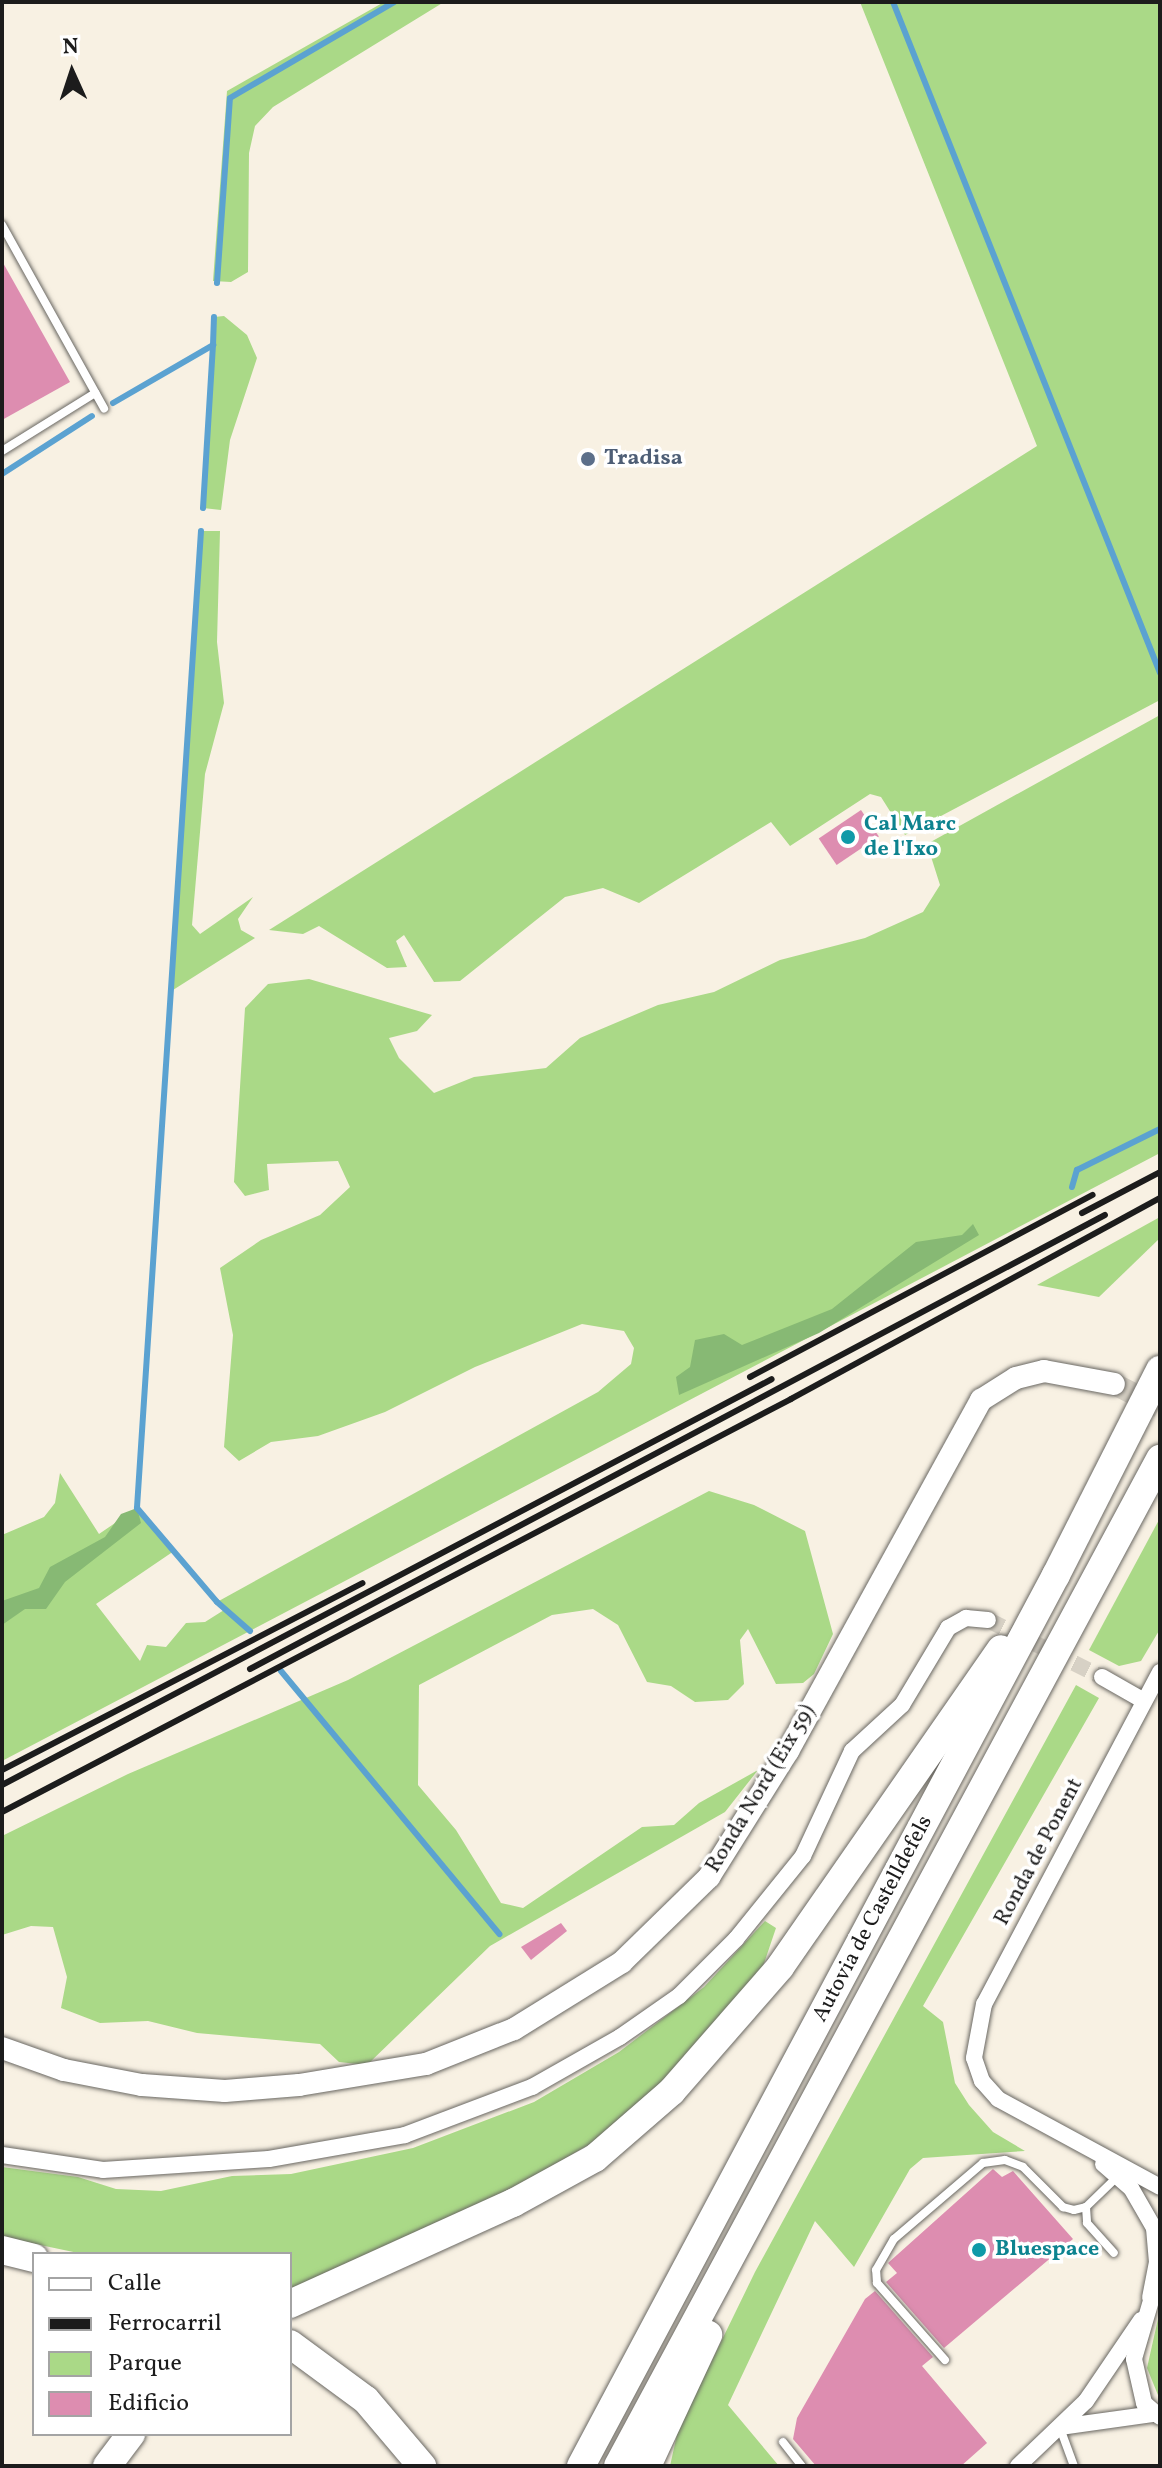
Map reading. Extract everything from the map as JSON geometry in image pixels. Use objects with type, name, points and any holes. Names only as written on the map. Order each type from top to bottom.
[{"type":"highway","name":"Autovia de Castelldefels","points":[[581,2466],[1056,1575],[1160,1370]]},
{"type":"highway","name":"Autovia de Castelldefels","points":[[618,2466],[1160,1459]]},
{"type":"highway","points":[[292,2303],[513,2203],[581,2165],[672,2091],[780,1967],[931,1743],[1056,1575]]},
{"type":"highway","points":[[647,2466],[665,2432],[781,2165]]},
{"type":"highway","points":[[2,2250],[32,2258]]},
{"type":"highway","points":[[292,2345],[366,2400],[422,2466]]},
{"type":"highway","points":[[656,2466],[665,2432]]},
{"type":"highway","points":[[107,2466],[130,2436]]},
{"type":"main road","name":"Ronda Nord (Eix 59)","points":[[2,2048],[64,2070],[142,2085],[225,2091],[299,2085],[426,2064],[514,2029],[622,1962],[709,1877],[788,1751],[981,1400],[1016,1378],[1044,1371],[1114,1384]]},
{"type":"street","points":[[2,2155],[103,2170],[269,2159],[405,2135],[532,2087],[620,2037],[679,1996],[736,1939],[803,1856],[852,1751],[902,1705],[948,1628],[966,1618],[988,1620]]},
{"type":"street","name":"Ronda de Ponent","points":[[1075,2145],[998,2099],[982,2081],[974,2058],[984,2004],[1160,1672]]},
{"type":"street","points":[[1102,1677],[1144,1701]]},
{"type":"street","points":[[1075,2145],[1117,2176],[1145,2208],[1154,2228],[1157,2262],[1150,2297]]},
{"type":"street","points":[[1075,2145],[1160,2187]]},
{"type":"street","points":[[1018,2466],[1060,2427],[1116,2363],[1141,2320],[1160,2277]]},
{"type":"street","points":[[1141,2320],[1135,2375],[1144,2403],[1157,2415]]},
{"type":"street","points":[[1060,2427],[1157,2415]]},
{"type":"lane","points":[[2,225],[104,408]]},
{"type":"lane","points":[[2,451],[95,393]]},
{"type":"lane","points":[[945,2360],[877,2283],[876,2270],[894,2239],[983,2163],[1005,2160],[1023,2167],[1063,2207],[1086,2207],[1117,2176]]},
{"type":"lane","points":[[1086,2207],[1087,2223],[1114,2253]]},
{"type":"lane","points":[[1060,2427],[1074,2466]]},
{"type":"lane","points":[[783,2442],[802,2466]]},
{"type":"green space","points":[[384,2],[444,2],[273,107],[255,126],[249,153],[248,272],[231,282],[213,281],[227,91]]},
{"type":"green space","points":[[860,2],[1160,2],[1160,700],[905,835],[881,797],[870,794],[790,846],[771,822],[639,903],[603,888],[565,897],[460,981],[434,982],[404,935],[396,941],[407,967],[387,968],[319,926],[303,934],[269,930],[1037,446]]},
{"type":"green space","points":[[224,316],[247,335],[257,358],[230,440],[221,510],[203,508],[214,317]]},
{"type":"green space","points":[[201,531],[220,531],[217,642],[224,703],[205,774],[192,925],[200,934],[253,897],[238,919],[241,930],[255,938],[173,990]]},
{"type":"green space","points":[[1160,715],[1160,1153],[2,1761],[2,1535],[44,1517],[55,1503],[60,1473],[99,1534],[137,1508],[174,1551],[96,1604],[140,1661],[147,1645],[166,1647],[186,1623],[205,1622],[224,1610],[217,1602],[598,1392],[631,1364],[634,1348],[624,1331],[582,1324],[475,1367],[385,1412],[318,1436],[271,1442],[239,1461],[224,1447],[233,1335],[220,1268],[261,1240],[320,1215],[350,1187],[338,1161],[267,1164],[269,1190],[245,1196],[234,1182],[245,1008],[268,984],[309,979],[432,1015],[417,1031],[389,1038],[399,1058],[434,1093],[474,1077],[546,1068],[580,1038],[658,1005],[714,992],[780,960],[865,938],[923,912],[940,885],[927,844]]},
{"type":"green space","points":[[1160,1217],[1160,1238],[1099,1297],[1037,1285]]},
{"type":"green space","points":[[973,1224],[979,1235],[819,1333],[679,1395],[676,1377],[690,1367],[695,1340],[724,1334],[742,1345],[832,1309],[916,1242],[962,1235]]},
{"type":"green space","points":[[709,1491],[754,1505],[805,1531],[833,1634],[814,1674],[803,1683],[776,1684],[748,1629],[740,1640],[744,1684],[728,1700],[695,1702],[671,1686],[647,1682],[618,1625],[593,1609],[552,1615],[419,1685],[418,1785],[456,1830],[501,1903],[523,1908],[642,1827],[674,1825],[699,1803],[758,1770],[725,1812],[490,1946],[367,2065],[339,2062],[320,2044],[197,2033],[148,2021],[100,2023],[61,2008],[67,1977],[53,1927],[31,1926],[2,1935],[2,1836],[128,1774],[348,1680]]},
{"type":"green space","points":[[137,1508],[141,1523],[65,1582],[46,1609],[25,1609],[2,1625],[2,1601],[39,1588],[50,1567],[105,1537],[121,1514]]},
{"type":"green space","points":[[1160,1518],[1160,1629],[1141,1661],[1119,1666],[1089,1650]]},
{"type":"green space","points":[[1076,1685],[1099,1698],[923,2006],[943,2022],[955,2083],[969,2105],[993,2132],[1025,2151],[923,2158],[910,2169],[854,2267],[815,2221],[728,2405],[779,2466],[670,2466],[678,2430],[755,2272]]},
{"type":"green space","points":[[765,1921],[776,1928],[759,1978],[649,2097],[602,2137],[480,2208],[292,2289],[292,2252],[73,2252],[2,2237],[2,2167],[78,2177],[116,2189],[161,2191],[232,2176],[291,2174],[413,2148],[534,2102],[619,2052],[704,1987]]},
{"type":"green space","points":[[1160,2310],[1160,2400],[1147,2368]]},
{"type":"building","points":[[2,261],[70,382],[2,420]]},
{"type":"building","name":"Cal Marc de l'Ixo","points":[[861,810],[879,837],[837,865],[819,839]]},
{"type":"building","points":[[561,1923],[567,1931],[531,1960],[521,1947]]},
{"type":"building","name":"Bluespace","points":[[993,2169],[1002,2177],[1013,2171],[1073,2239],[944,2348],[886,2282],[897,2273],[888,2263]]},
{"type":"building","points":[[875,2291],[933,2357],[922,2366],[987,2443],[961,2466],[816,2466],[793,2439],[797,2418],[865,2299]]},
{"type":"waterway","points":[[217,283],[230,98],[394,2]]},
{"type":"waterway","points":[[893,2],[1160,673]]},
{"type":"waterway","points":[[113,403],[213,345],[214,317]]},
{"type":"waterway","points":[[203,508],[213,345]]},
{"type":"waterway","points":[[2,474],[92,416]]},
{"type":"waterway","points":[[201,531],[137,1508],[217,1602],[250,1631]]},
{"type":"waterway","points":[[1072,1187],[1077,1170],[1160,1129]]},
{"type":"waterway","points":[[281,1671],[499,1934]]},
{"type":"tunnel","points":[[1114,1384],[1160,1407]]},
{"type":"tunnel","points":[[988,1620],[1102,1677]]},
{"type":"railway","points":[[1082,1213],[1160,1172]]},
{"type":"railway","points":[[750,1377],[1093,1195]]},
{"type":"railway","points":[[2,1812],[791,1399],[1160,1198]]},
{"type":"railway","points":[[250,1669],[1105,1215]]},
{"type":"railway","points":[[2,1785],[772,1379]]},
{"type":"railway","points":[[2,1770],[362,1583]]},
{"type":"place","name":"Tradisa","points":[[588,459]]},
{"type":"place","name":"Cal Marc de l'Ixo","points":[[848,837]]},
{"type":"place","name":"Bluespace","points":[[979,2250]]}]
